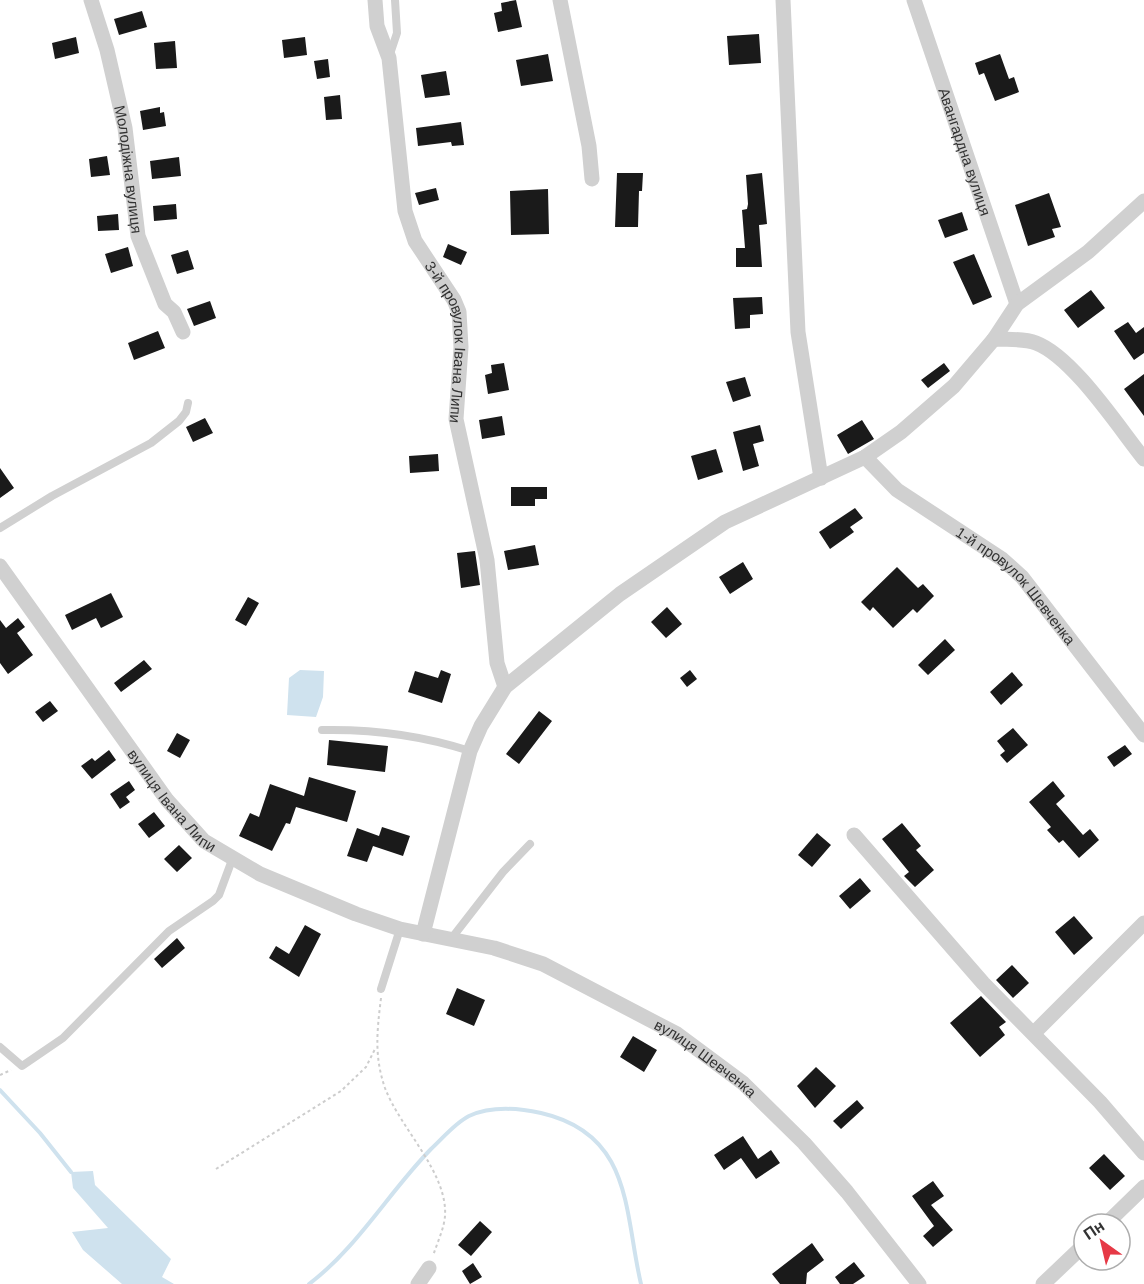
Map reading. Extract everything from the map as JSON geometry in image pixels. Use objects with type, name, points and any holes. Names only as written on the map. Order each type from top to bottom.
[{"type":"street","name":"Молодіжна вулиця","points":[[91,0],[107,50],[124,128],[138,236],[165,304],[174,312],[183,332]]},
{"type":"street","name":"3-й провулок Івана Липи","points":[[375,0],[377,26],[389,58],[405,211],[415,241],[454,300],[459,312],[461,347],[456,419],[487,560],[497,663],[505,687]]},
{"type":"street","points":[[560,0],[589,146],[592,179]]},
{"type":"street","points":[[783,0],[798,332],[821,478]]},
{"type":"street","name":"Авангардна вулиця","points":[[914,0],[1017,304]]},
{"type":"street","points":[[423,934],[470,751],[481,726],[505,687],[620,594],[704,534],[865,457],[932,407],[954,386],[994,339],[1017,304],[1088,252],[1144,201]]},
{"type":"street","points":[[994,339],[1026,340],[1051,352],[1087,387],[1144,459]]},
{"type":"street","name":"1-й провулок Шевченка","points":[[865,457],[897,490],[1002,559],[1018,573],[1144,735]]},
{"type":"street","name":"вулиця Івана Липи","points":[[0,566],[167,800],[204,841],[232,860],[324,902],[400,929],[423,934]]},
{"type":"street","points":[[854,835],[983,983],[1034,1033],[1144,1153]]},
{"type":"street","points":[[1034,1033],[1144,923]]},
{"type":"street","name":"вулиця Шевченка","points":[[423,934],[522,956],[571,976],[677,1034],[721,1064],[804,1143],[847,1192],[919,1284]]},
{"type":"street","points":[[1118,1212],[1144,1187]]},
{"type":"street","points":[[1043,1284],[1072,1256]]},
{"type":"street","points":[[418,1284],[429,1268]]},
{"type":"lane","points":[[389,58],[397,33],[395,0]]},
{"type":"lane","points":[[0,528],[52,496],[151,442],[179,421],[186,412],[188,403]]},
{"type":"lane","points":[[322,730],[364,729],[434,740],[470,751]]},
{"type":"lane","points":[[451,939],[503,872],[530,844]]},
{"type":"lane","points":[[0,1047],[22,1066],[63,1038],[169,930],[219,895],[232,860]]},
{"type":"lane","points":[[381,989],[400,929]]},
{"type":"path","points":[[381,989],[375,1049],[385,1088],[410,1134],[431,1165],[445,1209],[445,1220],[429,1268]]},
{"type":"path","points":[[216,1169],[341,1091],[366,1067],[375,1049]]},
{"type":"water","points":[[300,670],[324,671],[323,697],[316,717],[287,715],[289,678]]},
{"type":"water","points":[[93,1171],[95,1185],[171,1259],[162,1277],[174,1284],[122,1284],[83,1250],[72,1232],[108,1228],[73,1188],[71,1172]]},
{"type":"building","points":[[516,0],[522,27],[498,32],[494,13],[502,11],[501,3]]},
{"type":"building","points":[[142,11],[147,27],[119,35],[114,19]]},
{"type":"building","points":[[759,34],[761,63],[729,65],[727,36]]},
{"type":"building","points":[[76,37],[79,53],[55,59],[52,43]]},
{"type":"building","points":[[305,37],[307,55],[284,58],[282,40]]},
{"type":"building","points":[[175,41],[177,68],[156,69],[154,43]]},
{"type":"building","points":[[548,54],[553,81],[521,86],[516,60]]},
{"type":"building","points":[[1000,54],[1009,79],[1014,77],[1019,92],[995,101],[984,73],[979,75],[975,63]]},
{"type":"building","points":[[328,59],[330,77],[317,79],[314,61]]},
{"type":"building","points":[[446,71],[450,95],[425,98],[421,75]]},
{"type":"building","points":[[340,95],[342,119],[326,120],[324,97]]},
{"type":"building","points":[[160,107],[160,113],[164,112],[166,126],[143,130],[140,111]]},
{"type":"building","points":[[461,122],[464,145],[452,146],[451,142],[418,146],[416,128]]},
{"type":"building","points":[[107,156],[110,175],[91,177],[89,159]]},
{"type":"building","points":[[179,157],[181,176],[152,179],[150,161]]},
{"type":"building","points":[[617,173],[643,173],[642,191],[639,191],[638,227],[615,227]]},
{"type":"building","points":[[762,173],[767,224],[759,225],[762,267],[736,267],[736,248],[745,248],[742,210],[747,209],[748,204],[746,175]]},
{"type":"building","points":[[436,188],[439,200],[419,205],[415,193]]},
{"type":"building","points":[[548,189],[549,234],[511,235],[510,191]]},
{"type":"building","points":[[1049,193],[1061,227],[1052,229],[1055,237],[1028,246],[1015,205]]},
{"type":"building","points":[[176,204],[177,219],[154,221],[153,206]]},
{"type":"building","points":[[962,212],[968,230],[945,238],[938,220]]},
{"type":"building","points":[[118,214],[119,230],[98,231],[97,216]]},
{"type":"building","points":[[448,244],[467,252],[461,265],[443,257]]},
{"type":"building","points":[[128,247],[133,266],[111,273],[105,254]]},
{"type":"building","points":[[188,250],[194,269],[177,274],[171,255]]},
{"type":"building","points":[[974,254],[992,297],[973,305],[953,262]]},
{"type":"building","points":[[1091,290],[1105,308],[1078,328],[1064,310]]},
{"type":"building","points":[[762,297],[763,314],[750,315],[750,328],[735,329],[733,298]]},
{"type":"building","points":[[210,301],[216,318],[194,326],[187,309]]},
{"type":"building","points":[[1128,322],[1136,333],[1144,327],[1144,353],[1134,360],[1114,331]]},
{"type":"building","points":[[158,331],[165,348],[134,360],[128,343]]},
{"type":"building","points":[[504,363],[509,390],[488,394],[485,375],[492,373],[491,365]]},
{"type":"building","points":[[944,363],[950,371],[928,388],[921,380]]},
{"type":"building","points":[[1144,374],[1144,416],[1124,389]]},
{"type":"building","points":[[745,377],[751,396],[733,402],[726,382]]},
{"type":"building","points":[[502,416],[505,435],[482,439],[479,420]]},
{"type":"building","points":[[205,418],[213,433],[193,442],[186,427]]},
{"type":"building","points":[[862,420],[874,439],[848,454],[837,435]]},
{"type":"building","points":[[760,425],[764,441],[753,444],[759,466],[743,471],[733,432]]},
{"type":"building","points":[[716,449],[723,472],[698,480],[691,456]]},
{"type":"building","points":[[438,454],[439,471],[410,473],[409,456]]},
{"type":"building","points":[[0,468],[14,488],[0,498]]},
{"type":"building","points":[[511,487],[547,487],[547,499],[535,499],[535,506],[511,506]]},
{"type":"building","points":[[855,508],[863,518],[850,527],[854,532],[830,549],[819,532]]},
{"type":"building","points":[[535,545],[539,565],[508,570],[504,551]]},
{"type":"building","points":[[475,551],[480,585],[461,588],[457,553]]},
{"type":"building","points":[[743,562],[753,579],[730,594],[719,577]]},
{"type":"building","points":[[897,567],[918,588],[923,584],[934,596],[917,613],[913,609],[893,628],[873,607],[870,611],[861,602]]},
{"type":"building","points":[[111,593],[123,617],[101,628],[96,618],[72,630],[65,615]]},
{"type":"building","points":[[248,597],[259,603],[246,626],[235,620]]},
{"type":"building","points":[[667,607],[682,624],[666,638],[651,622]]},
{"type":"building","points":[[18,618],[25,627],[17,633],[33,655],[8,674],[0,663],[0,620],[6,628]]},
{"type":"building","points":[[945,639],[955,650],[928,675],[918,665]]},
{"type":"building","points":[[144,660],[152,669],[121,692],[114,683]]},
{"type":"building","points":[[441,670],[451,674],[442,703],[408,692],[415,671],[438,678]]},
{"type":"building","points":[[690,670],[697,679],[687,687],[680,678]]},
{"type":"building","points":[[1012,672],[1023,685],[1001,705],[990,692]]},
{"type":"building","points":[[50,701],[58,711],[43,722],[35,712]]},
{"type":"building","points":[[539,711],[552,721],[519,764],[506,754]]},
{"type":"building","points":[[1013,728],[1028,745],[1007,763],[1000,755],[1005,751],[997,741]]},
{"type":"building","points":[[177,733],[190,740],[180,758],[167,751]]},
{"type":"building","points":[[329,740],[388,746],[385,772],[327,765]]},
{"type":"building","points":[[1125,745],[1132,754],[1114,767],[1107,757]]},
{"type":"building","points":[[109,750],[116,760],[92,779],[81,766],[92,758],[95,761]]},
{"type":"building","points":[[309,777],[356,791],[347,822],[296,807],[290,824],[286,823],[272,851],[239,836],[250,813],[259,817],[270,784],[304,796]]},
{"type":"building","points":[[129,781],[135,790],[126,797],[130,802],[120,809],[110,794]]},
{"type":"building","points":[[1053,781],[1065,796],[1056,804],[1083,835],[1090,829],[1099,840],[1079,858],[1063,840],[1059,843],[1047,830],[1051,827],[1029,802]]},
{"type":"building","points":[[154,812],[165,826],[149,838],[138,824]]},
{"type":"building","points":[[902,823],[921,846],[916,850],[934,870],[915,887],[904,876],[909,872],[882,839]]},
{"type":"building","points":[[382,827],[410,836],[403,856],[373,846],[367,862],[347,856],[357,828],[379,836]]},
{"type":"building","points":[[817,833],[831,845],[812,867],[798,855]]},
{"type":"building","points":[[179,845],[192,858],[177,872],[164,859]]},
{"type":"building","points":[[860,878],[871,891],[850,909],[839,896]]},
{"type":"building","points":[[1074,916],[1093,938],[1074,955],[1055,932]]},
{"type":"building","points":[[305,925],[321,934],[299,977],[269,958],[276,946],[289,954]]},
{"type":"building","points":[[177,938],[185,948],[162,968],[154,959]]},
{"type":"building","points":[[1012,965],[1029,983],[1013,998],[996,980]]},
{"type":"building","points":[[457,988],[485,1000],[474,1026],[446,1014]]},
{"type":"building","points":[[981,996],[1006,1022],[999,1027],[1005,1035],[980,1057],[950,1023]]},
{"type":"building","points":[[633,1036],[657,1050],[644,1072],[620,1057]]},
{"type":"building","points":[[816,1067],[836,1086],[815,1108],[797,1086]]},
{"type":"building","points":[[857,1100],[864,1108],[841,1129],[833,1121]]},
{"type":"building","points":[[743,1136],[758,1159],[771,1150],[780,1163],[756,1179],[741,1158],[724,1170],[714,1155]]},
{"type":"building","points":[[1104,1154],[1125,1176],[1110,1190],[1089,1168]]},
{"type":"building","points":[[933,1181],[944,1196],[931,1205],[953,1230],[933,1247],[923,1236],[934,1226],[912,1196]]},
{"type":"building","points":[[480,1221],[492,1232],[471,1256],[458,1245]]},
{"type":"building","points":[[812,1243],[824,1260],[807,1273],[806,1284],[780,1284],[772,1274]]},
{"type":"building","points":[[854,1262],[865,1276],[853,1284],[840,1284],[835,1277]]},
{"type":"building","points":[[473,1263],[482,1277],[470,1284],[462,1271]]},
{"type":"waterway","points":[[0,1090],[40,1133],[71,1172]]},
{"type":"waterway","points":[[309,1284],[358,1237],[416,1166],[454,1127],[477,1113],[505,1109],[541,1113],[571,1123],[593,1138],[609,1157],[619,1179],[626,1204],[641,1284]]}]
